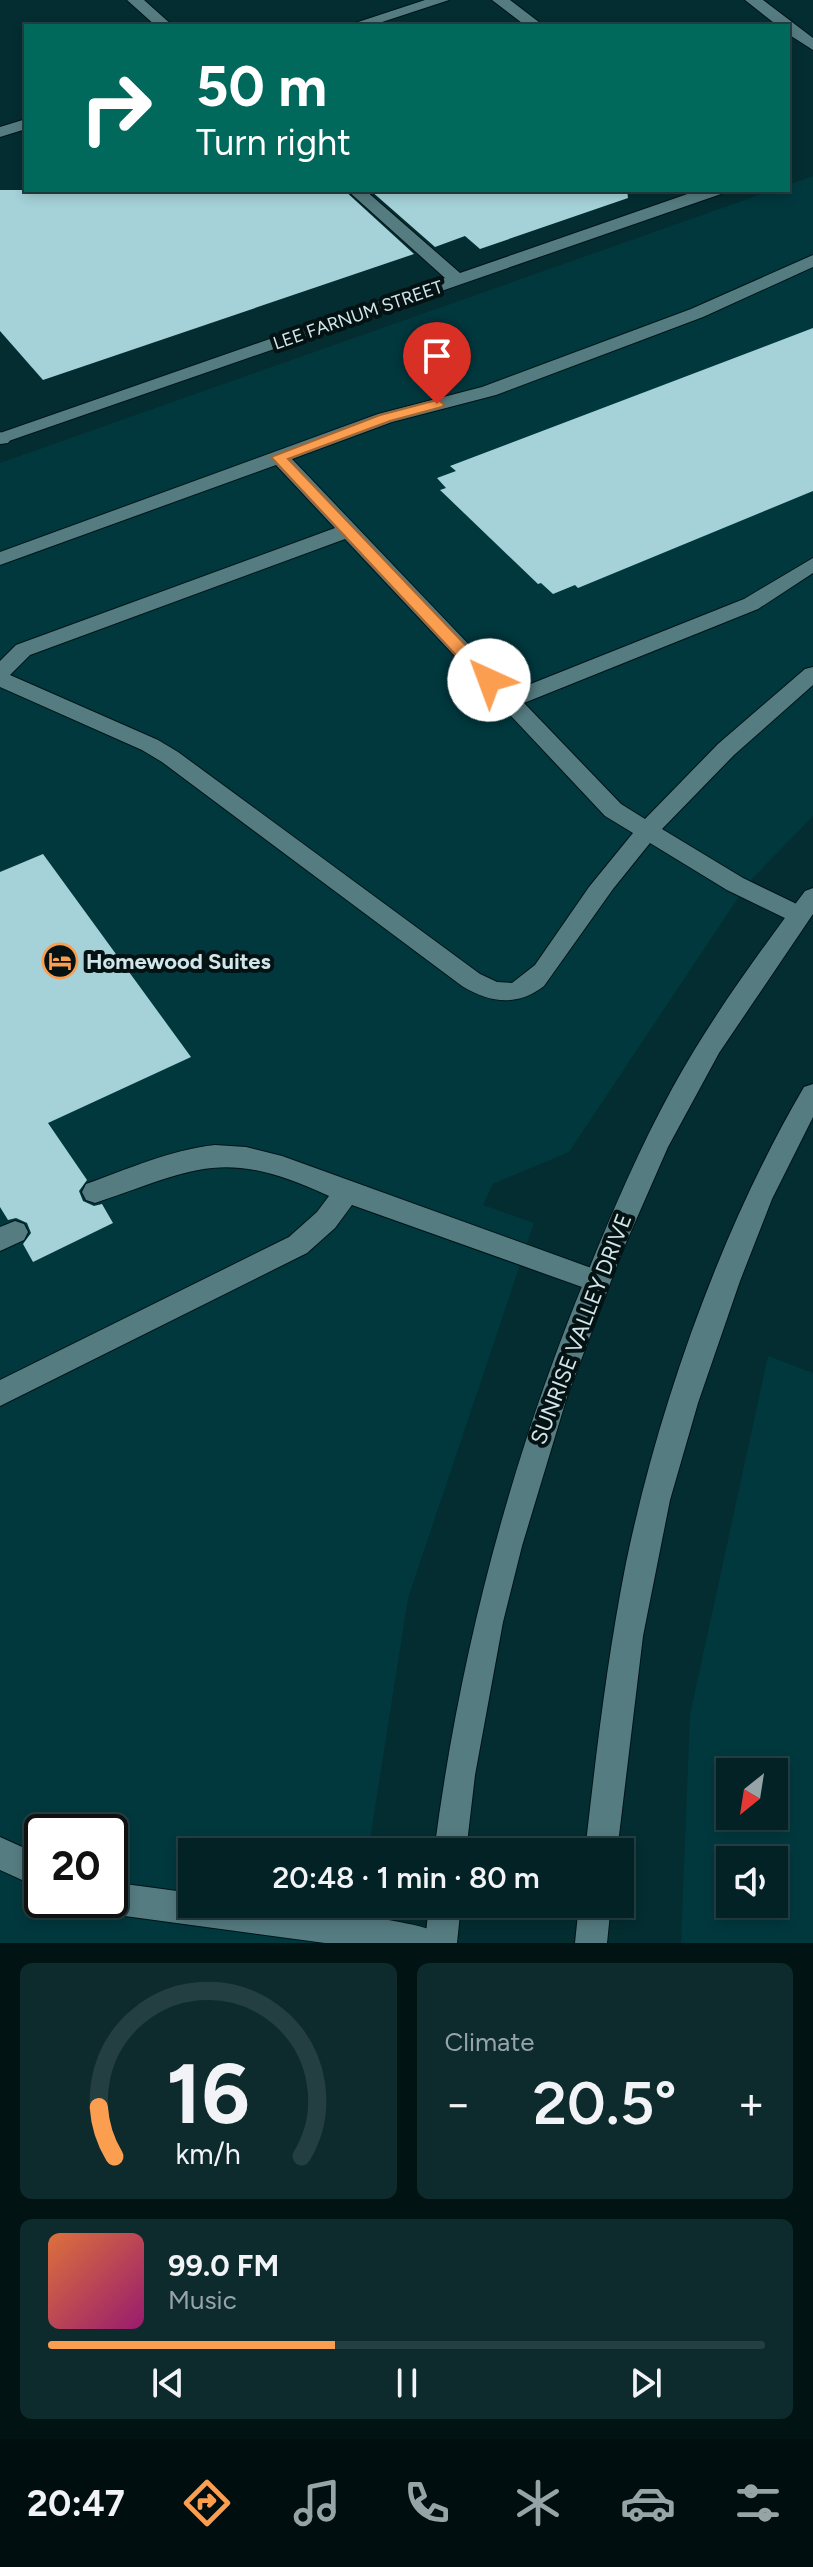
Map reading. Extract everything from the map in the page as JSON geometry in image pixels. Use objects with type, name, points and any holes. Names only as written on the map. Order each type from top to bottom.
[{"type":"main road","points":[[135,0],[163,24]]},
{"type":"main road","points":[[361,24],[441,0]]},
{"type":"main road","points":[[500,0],[533,24]]},
{"type":"main road","points":[[753,0],[785,24]]},
{"type":"main road","points":[[790,28],[813,45]]},
{"type":"main road","points":[[0,132],[24,125]]},
{"type":"main road","points":[[357,192],[458,280]]},
{"type":"main road","name":"LEE FARNUM STREET","points":[[0,439],[709,192]]},
{"type":"main road","points":[[0,559],[385,418],[489,391],[697,313],[813,260]]},
{"type":"main road","points":[[279,457],[613,810],[646,833],[749,892],[806,906]]},
{"type":"main road","points":[[349,530],[23,650],[0,676],[170,757],[489,991],[517,992],[538,975],[591,900],[646,833],[760,717],[813,674]]},
{"type":"main road","points":[[509,701],[751,604],[813,564]]},
{"type":"main road","name":"SUNRISE VALLEY DRIVE","points":[[452,1838],[472,1706],[496,1584],[533,1451],[563,1363],[645,1169],[709,1047],[806,906]]},
{"type":"main road","points":[[603,1838],[611,1759],[641,1563],[686,1395],[744,1231],[794,1125],[813,1094]]},
{"type":"main road","points":[[95,1192],[188,1160],[217,1154],[279,1167],[596,1281]]},
{"type":"main road","points":[[0,1394],[298,1245],[326,1220],[347,1192]]},
{"type":"main road","points":[[0,1853],[24,1864]]},
{"type":"main road","points":[[128,1900],[365,1932],[422,1943]]},
{"type":"main road","points":[[441,1943],[444,1918]]},
{"type":"main road","points":[[591,1943],[594,1918]]},
{"type":"shaded area","points":[[813,176],[813,816],[748,883],[569,1152],[493,1184],[483,1205],[534,1223],[408,1598],[370,1838],[178,1838],[178,1918],[357,1918],[353,1943],[0,1943],[0,463],[767,192],[790,192],[790,184]]},
{"type":"shaded area","points":[[768,1356],[813,1373],[813,1943],[681,1943],[690,1715]]},
{"type":"building","points":[[0,190],[346,192],[414,254],[43,380],[0,331]]},
{"type":"building","points":[[372,192],[627,192],[628,198],[480,249],[465,236],[435,247]]},
{"type":"building","points":[[813,328],[813,491],[578,588],[575,585],[553,594],[541,583],[538,584],[440,490],[446,488],[437,478],[456,471],[450,466]]},
{"type":"building","name":"Homewood Suites","points":[[43,854],[191,1057],[48,1123],[87,1180],[79,1191],[83,1201],[94,1206],[102,1204],[113,1223],[33,1262],[23,1244],[31,1233],[27,1223],[16,1218],[8,1220],[0,1207],[0,872]]},
{"type":"place","name":"Homewood Suites","points":[[60,961]]},
{"type":"route","points":[[437,404],[385,418],[279,457],[489,680]]}]
